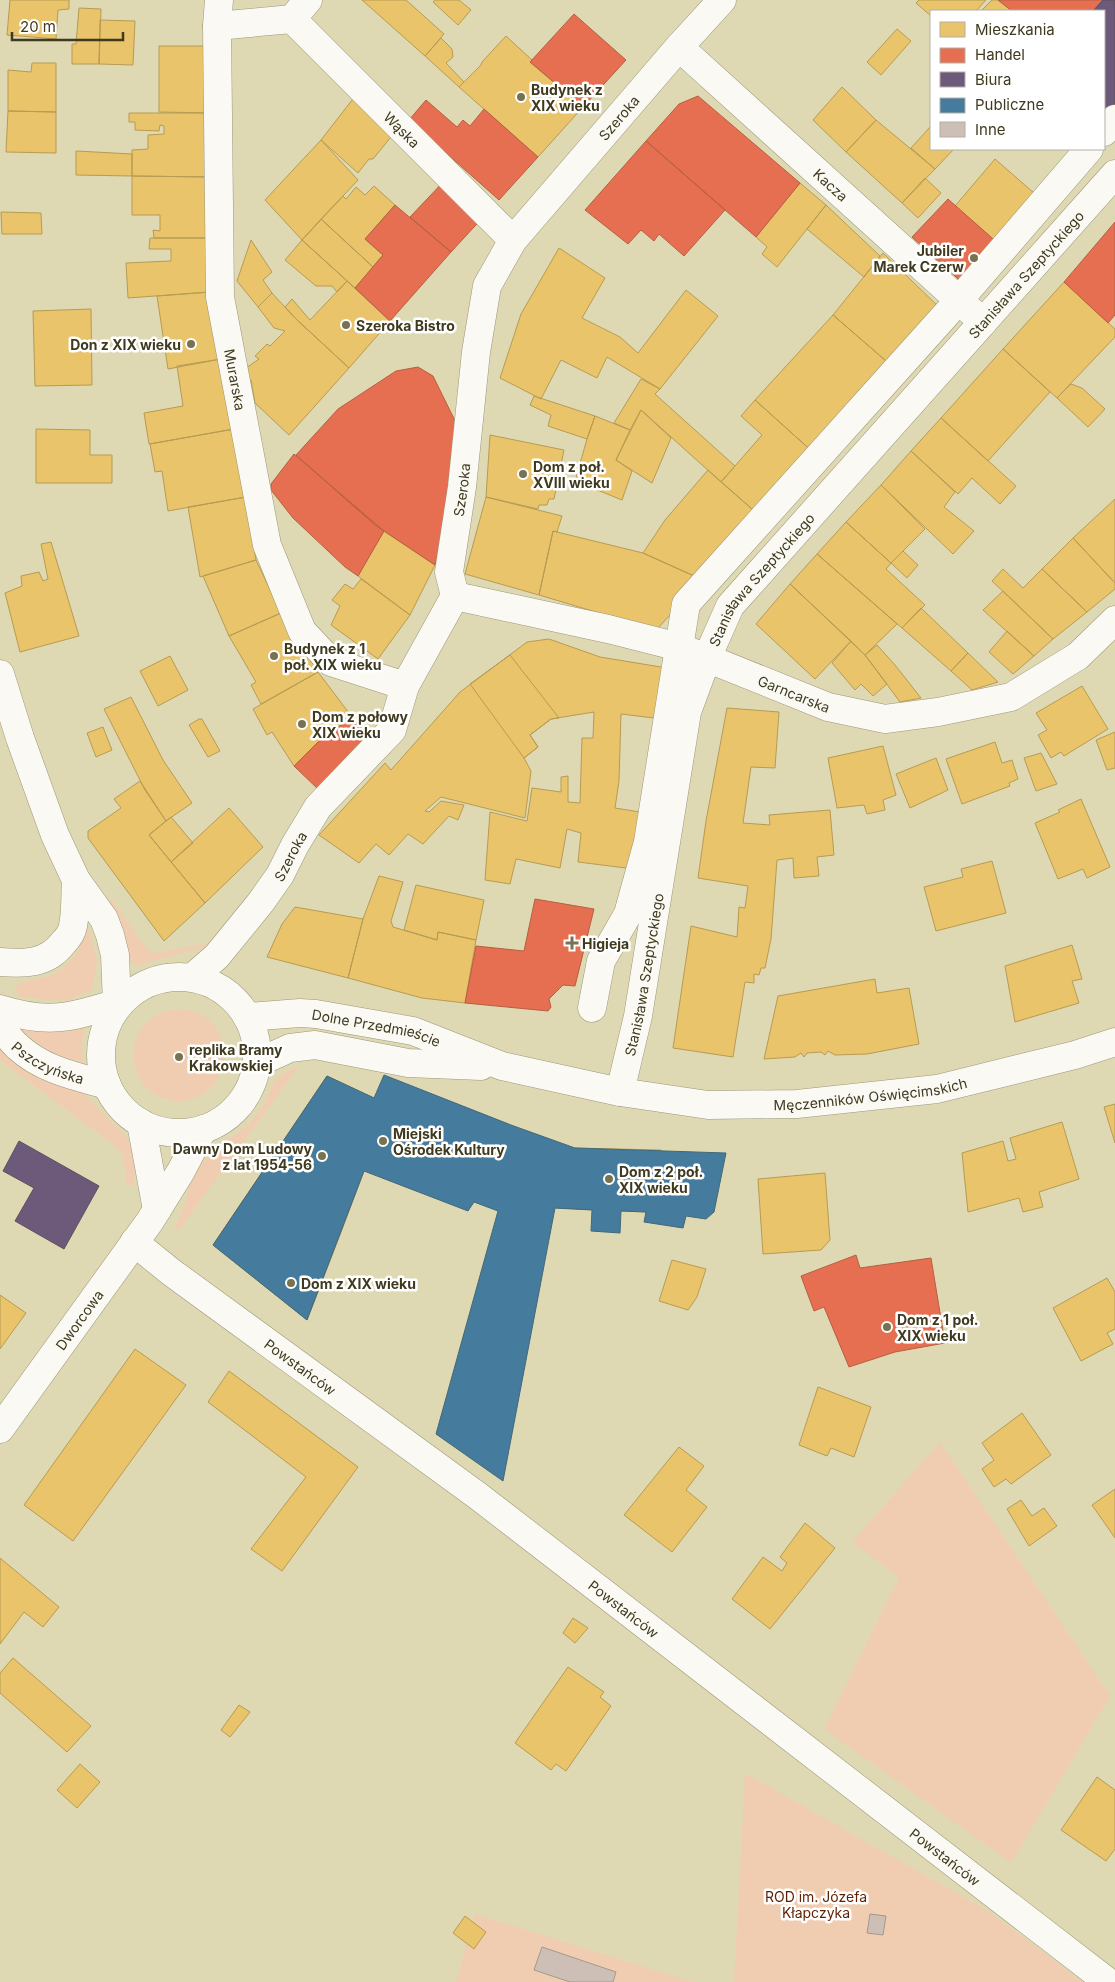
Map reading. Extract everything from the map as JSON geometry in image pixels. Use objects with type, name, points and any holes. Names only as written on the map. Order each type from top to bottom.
[{"type":"street","name":"Szeroka","points":[[193,977],[217,956],[261,902],[280,875],[294,845],[318,807],[392,730],[405,686],[454,596],[449,572],[462,487],[476,352],[487,286],[513,240],[679,47],[722,0]]},
{"type":"street","points":[[218,13],[300,10]]},
{"type":"street","name":"Wąska","points":[[300,10],[513,240]]},
{"type":"street","name":"Murarska","points":[[218,13],[220,297],[267,545],[302,631],[331,662],[405,686]]},
{"type":"street","name":"Kacza","points":[[679,47],[982,322]]},
{"type":"street","points":[[1105,131],[1115,119]]},
{"type":"street","points":[[592,1008],[601,961],[628,914],[648,842],[686,604],[959,300],[1088,150]]},
{"type":"street","name":"Stanisława Szeptyckiego","points":[[620,1092],[638,1016],[687,712],[707,658],[730,606],[1115,174]]},
{"type":"street","name":"Garncarska","points":[[454,596],[608,629],[679,647],[828,707],[885,719],[938,712],[1010,697],[1078,656],[1115,620]]},
{"type":"street","points":[[0,674],[37,789],[55,835],[76,880],[104,919],[110,935],[114,955],[116,1004],[102,1044],[103,1072],[107,1085],[121,1107],[141,1123],[171,1132],[203,1129],[229,1115],[240,1104],[248,1091],[257,1063],[255,1039],[247,1016],[239,1005],[224,991],[193,977],[159,980],[129,994],[116,1004]]},
{"type":"street","points":[[0,962],[28,963],[40,961],[59,949],[73,927],[76,880]]},
{"type":"street","name":"Pszczyńska","points":[[0,1009],[24,1017],[48,1019],[92,1011],[116,1004]]},
{"type":"street","name":"Dolne Przedmieście","points":[[247,1016],[316,1014],[413,1031],[502,1066],[620,1092]]},
{"type":"street","name":"Pszczyńska","points":[[0,1026],[17,1046],[34,1059],[66,1074],[107,1085]]},
{"type":"street","name":"Męczenników Oświęcimskich","points":[[620,1092],[708,1105],[797,1104],[937,1089],[1074,1055],[1115,1042]]},
{"type":"street","name":"Dolne Przedmieście","points":[[257,1063],[290,1048],[315,1045],[408,1063],[502,1066]]},
{"type":"street","points":[[141,1123],[157,1210]]},
{"type":"street","name":"Dworcowa","points":[[0,1429],[157,1210],[181,1171],[203,1129]]},
{"type":"street","name":"Powstańców","points":[[134,1242],[171,1272],[520,1528],[1108,1982]]},
{"type":"green space","points":[[112,900],[146,948],[154,953],[205,944],[206,947],[138,965],[131,962],[127,957],[122,929],[109,901]]},
{"type":"green space","points":[[86,927],[89,927],[97,962],[92,990],[65,1001],[20,997],[15,990],[22,983],[50,976],[69,962],[79,949]]},
{"type":"green space","points":[[179,1009],[197,1012],[212,1022],[222,1037],[225,1055],[222,1073],[212,1088],[197,1098],[179,1101],[161,1098],[146,1088],[136,1073],[133,1055],[136,1037],[146,1022],[161,1012]]},
{"type":"green space","points":[[85,1025],[82,1043],[83,1062],[52,1054],[21,1031],[22,1029],[54,1030]]},
{"type":"green space","points":[[0,1049],[35,1074],[84,1094],[126,1136],[134,1153],[135,1175],[132,1187],[127,1185],[123,1155],[116,1147],[0,1060]]},
{"type":"green space","points":[[299,1066],[179,1230],[175,1227],[186,1202],[189,1184],[199,1165],[219,1145],[249,1125],[263,1105],[276,1079],[287,1071]]},
{"type":"green space","points":[[940,1442],[1110,1696],[1011,1863],[824,1729],[899,1577],[852,1542]]},
{"type":"green space","name":"ROD im. Józefa Kłapczyka","points":[[745,1773],[985,1909],[1083,1982],[734,1982]]},
{"type":"green space","points":[[475,1914],[693,1982],[456,1982]]},
{"type":"building: Mieszkania","points":[[10,0],[69,0],[69,9],[58,10],[56,39],[7,35]]},
{"type":"building: Mieszkania","points":[[362,0],[406,0],[444,34],[425,56]]},
{"type":"building: Mieszkania","points":[[435,0],[459,0],[471,10],[458,25],[433,2]]},
{"type":"building: Mieszkania","points":[[919,0],[986,0],[977,10],[930,10],[930,15],[916,3]]},
{"type":"building: Mieszkania","points":[[992,0],[998,0],[1011,10],[982,10]]},
{"type":"building: Mieszkania","points":[[79,8],[101,9],[99,64],[72,64],[72,44],[76,44]]},
{"type":"building: Mieszkania","points":[[100,20],[135,21],[133,65],[99,64]]},
{"type":"building: Mieszkania","points":[[897,29],[911,41],[881,75],[867,62]]},
{"type":"building: Mieszkania","name":"Budynek z XIX wieku","points":[[506,36],[532,60],[530,62],[583,107],[538,157],[459,87]]},
{"type":"building: Mieszkania","points":[[441,38],[452,49],[453,57],[446,63],[464,82],[459,87],[425,56]]},
{"type":"building: Mieszkania","points":[[159,46],[213,46],[213,113],[159,112]]},
{"type":"building: Mieszkania","points":[[32,63],[56,63],[56,112],[8,111],[8,70],[31,72]]},
{"type":"building: Mieszkania","points":[[842,87],[876,120],[846,152],[813,120]]},
{"type":"building: Mieszkania","points":[[356,95],[395,132],[373,159],[369,159],[358,173],[321,140]]},
{"type":"building: Mieszkania","points":[[8,111],[56,112],[56,153],[6,152]]},
{"type":"building: Mieszkania","points":[[129,113],[213,113],[211,177],[132,176],[132,150],[148,149],[148,135],[164,134],[164,126],[160,125],[159,131],[135,130],[135,122],[129,122]]},
{"type":"building: Mieszkania","points":[[876,120],[935,169],[902,203],[846,152]]},
{"type":"building: Mieszkania","points":[[930,127],[930,150],[953,150],[935,169],[911,148]]},
{"type":"building: Mieszkania","points":[[321,140],[358,180],[302,240],[265,200]]},
{"type":"building: Mieszkania","points":[[76,151],[132,154],[132,176],[76,175]]},
{"type":"building: Mieszkania","points":[[995,159],[1042,200],[1001,246],[955,206]]},
{"type":"building: Mieszkania","points":[[132,176],[211,177],[211,238],[154,238],[153,230],[160,231],[160,215],[132,215]]},
{"type":"building: Mieszkania","points":[[925,178],[941,193],[918,218],[902,203]]},
{"type":"building: Mieszkania","points":[[800,183],[826,205],[777,267],[762,254],[767,247],[756,237]]},
{"type":"building: Mieszkania","points":[[374,186],[395,205],[365,239],[383,255],[373,267],[321,219],[343,196],[346,199],[356,187],[365,195]]},
{"type":"building: Mieszkania","points":[[826,205],[880,256],[864,277],[807,229]]},
{"type":"building: Mieszkania","points":[[1,212],[41,213],[42,234],[2,234]]},
{"type":"building: Mieszkania","points":[[321,219],[373,267],[355,288],[302,240]]},
{"type":"building: Mieszkania","points":[[150,238],[211,238],[210,292],[128,298],[126,263],[171,261],[171,249],[149,249]]},
{"type":"building: Mieszkania","points":[[251,240],[272,272],[263,280],[272,293],[258,307],[237,281]]},
{"type":"building: Mieszkania","points":[[302,240],[347,281],[337,292],[332,286],[316,286],[285,260]]},
{"type":"building: Mieszkania","points":[[559,248],[605,278],[582,318],[620,337],[638,353],[686,290],[718,316],[660,389],[607,357],[597,378],[561,360],[541,399],[500,378],[521,314]]},
{"type":"building: Mieszkania","points":[[883,253],[943,311],[893,367],[833,315]]},
{"type":"building: Mieszkania","name":"Szeroka Bistro","points":[[347,281],[392,323],[386,330],[384,328],[349,368],[285,307],[292,299],[310,320]]},
{"type":"building: Mieszkania","points":[[1064,282],[1115,329],[1115,337],[1057,398],[1003,349]]},
{"type":"building: Mieszkania","name":"Don z XIX wieku","points":[[210,292],[221,359],[168,369],[157,296]]},
{"type":"building: Mieszkania","points":[[272,293],[296,319],[349,368],[289,435],[255,403],[251,380],[248,380],[246,368],[259,359],[255,356],[267,344],[270,346],[285,331],[274,328],[258,307]]},
{"type":"building: Mieszkania","points":[[91,309],[92,385],[35,386],[33,311]]},
{"type":"building: Mieszkania","points":[[833,315],[893,367],[815,454],[755,400]]},
{"type":"building: Mieszkania","points":[[1003,349],[1050,392],[988,461],[941,418]]},
{"type":"building: Mieszkania","points":[[221,359],[234,429],[149,444],[144,413],[183,406],[177,366]]},
{"type":"building: Mieszkania","points":[[641,379],[660,389],[655,394],[735,466],[721,482],[641,410],[630,430],[614,423]]},
{"type":"building: Mieszkania","points":[[1071,384],[1082,388],[1105,409],[1088,427],[1057,398]]},
{"type":"building: Mieszkania","points":[[534,396],[595,416],[587,439],[548,426],[551,415],[530,405]]},
{"type":"building: Mieszkania","points":[[755,400],[815,454],[760,516],[721,482],[762,435],[741,416]]},
{"type":"building: Mieszkania","points":[[641,410],[671,438],[652,483],[616,460]]},
{"type":"building: Mieszkania","points":[[595,416],[630,430],[616,460],[632,471],[622,500],[575,481]]},
{"type":"building: Mieszkania","points":[[941,418],[1016,486],[1000,504],[972,478],[958,494],[911,451]]},
{"type":"building: Mieszkania","points":[[36,429],[90,430],[90,455],[112,455],[112,483],[36,483]]},
{"type":"building: Mieszkania","points":[[234,429],[246,497],[168,511],[162,471],[155,472],[150,444]]},
{"type":"building: Mieszkania","name":"Dom z poł. XVIII wieku","points":[[490,435],[564,450],[554,499],[549,499],[547,505],[539,505],[538,509],[486,497]]},
{"type":"building: Mieszkania","points":[[911,451],[955,492],[944,507],[974,531],[953,554],[881,485]]},
{"type":"building: Mieszkania","points":[[708,470],[760,516],[703,580],[643,553],[665,520]]},
{"type":"building: Mieszkania","points":[[881,485],[925,529],[891,563],[846,522]]},
{"type":"building: Mieszkania","points":[[246,497],[256,560],[200,577],[188,507]]},
{"type":"building: Mieszkania","points":[[486,497],[562,516],[557,532],[553,531],[539,595],[465,574]]},
{"type":"building: Mieszkania","points":[[1115,499],[1115,583],[1073,538]]},
{"type":"building: Mieszkania","points":[[846,522],[891,563],[886,569],[925,605],[902,628],[817,554]]},
{"type":"building: Mieszkania","points":[[384,531],[435,565],[410,615],[358,576]]},
{"type":"building: Mieszkania","points":[[553,531],[643,553],[703,580],[656,630],[539,595]]},
{"type":"building: Mieszkania","points":[[1073,538],[1115,583],[1115,589],[1087,612],[1042,569]]},
{"type":"building: Mieszkania","points":[[51,542],[79,636],[20,652],[5,593],[22,586],[21,576],[39,572],[43,581],[48,579],[41,544]]},
{"type":"building: Mieszkania","points":[[903,551],[918,565],[907,578],[891,563]]},
{"type":"building: Mieszkania","points":[[817,554],[897,624],[865,655],[790,584]]},
{"type":"building: Mieszkania","points":[[256,560],[281,613],[229,636],[203,576]]},
{"type":"building: Mieszkania","points":[[1003,569],[1023,588],[1042,569],[1087,612],[1053,639],[992,581]]},
{"type":"building: Mieszkania","points":[[361,579],[410,615],[378,659],[331,625],[340,606],[332,600],[345,584],[353,589]]},
{"type":"building: Mieszkania","points":[[790,584],[851,641],[815,679],[756,624]]},
{"type":"building: Mieszkania","points":[[1003,591],[1053,639],[1034,656],[983,610]]},
{"type":"building: Mieszkania","points":[[921,608],[968,653],[951,671],[902,628]]},
{"type":"building: Mieszkania","name":"Budynek z 1 poł. XIX wieku","points":[[281,613],[318,672],[261,704],[251,685],[256,682],[229,636]]},
{"type":"building: Mieszkania","points":[[1007,631],[1034,656],[1013,674],[989,652]]},
{"type":"building: Mieszkania","points":[[549,639],[600,657],[667,668],[662,719],[621,714],[619,781],[615,808],[646,813],[634,869],[578,862],[581,833],[567,829],[560,868],[516,859],[510,884],[485,880],[490,812],[527,821],[532,788],[561,792],[561,777],[568,776],[568,802],[580,803],[582,738],[593,738],[594,712],[551,719],[530,735],[538,747],[524,758],[531,771],[525,818],[441,797],[425,811],[429,812],[441,801],[464,805],[458,820],[449,816],[423,844],[408,834],[389,855],[376,844],[359,863],[319,835],[385,763],[391,770],[460,692],[527,642]]},
{"type":"building: Mieszkania","points":[[851,641],[865,655],[887,684],[873,696],[861,684],[855,690],[832,663]]},
{"type":"building: Mieszkania","points":[[877,645],[921,698],[900,702],[865,655]]},
{"type":"building: Mieszkania","points":[[968,653],[998,682],[972,690],[951,671]]},
{"type":"building: Mieszkania","points":[[510,655],[559,718],[551,719],[530,735],[538,747],[524,758],[470,684]]},
{"type":"building: Mieszkania","points":[[170,656],[188,690],[158,706],[140,671]]},
{"type":"building: Mieszkania","name":"Dom z połowy XIX wieku","points":[[318,672],[352,717],[318,742],[294,766],[272,732],[267,735],[253,709]]},
{"type":"building: Mieszkania","points":[[1082,686],[1108,729],[1064,756],[1061,752],[1051,758],[1038,735],[1047,730],[1036,713]]},
{"type":"building: Mieszkania","points":[[131,697],[163,760],[192,803],[166,821],[145,790],[104,709]]},
{"type":"building: Mieszkania","points":[[727,708],[779,712],[775,768],[751,767],[743,823],[770,825],[769,815],[830,810],[834,855],[817,857],[819,876],[794,878],[793,858],[777,860],[771,939],[765,968],[761,968],[759,975],[754,974],[754,983],[745,982],[733,1057],[673,1048],[691,926],[737,937],[739,907],[745,908],[748,886],[698,878],[706,821]]},
{"type":"building: Mieszkania","points":[[202,719],[220,751],[208,757],[189,725]]},
{"type":"building: Mieszkania","points":[[103,727],[112,750],[96,757],[87,733]]},
{"type":"building: Mieszkania","points":[[1115,732],[1115,768],[1107,770],[1096,740]]},
{"type":"building: Mieszkania","points":[[995,742],[1002,763],[1012,760],[1018,779],[1009,783],[1010,786],[962,804],[946,759]]},
{"type":"building: Mieszkania","points":[[883,746],[896,795],[883,800],[885,810],[867,814],[864,805],[837,808],[828,758]]},
{"type":"building: Mieszkania","points":[[1041,753],[1057,784],[1036,791],[1024,758]]},
{"type":"building: Mieszkania","points":[[936,758],[948,790],[910,808],[896,774]]},
{"type":"building: Mieszkania","points":[[140,781],[166,821],[149,835],[205,903],[164,941],[88,838],[88,831],[121,808],[114,799]]},
{"type":"building: Mieszkania","points":[[1081,799],[1110,867],[1087,878],[1083,869],[1058,879],[1035,823],[1060,812],[1058,810]]},
{"type":"building: Mieszkania","points":[[229,808],[263,847],[205,903],[171,862]]},
{"type":"building: Mieszkania","points":[[171,817],[193,843],[171,862],[149,835]]},
{"type":"building: Mieszkania","points":[[992,861],[1006,913],[936,931],[924,887],[963,877],[961,869]]},
{"type":"building: Mieszkania","points":[[379,876],[403,882],[391,921],[393,927],[437,940],[438,932],[476,940],[465,1003],[422,998],[348,978],[363,919]]},
{"type":"building: Mieszkania","points":[[416,885],[484,900],[476,940],[438,932],[437,940],[404,930]]},
{"type":"building: Mieszkania","points":[[295,907],[363,919],[348,978],[267,957],[282,924]]},
{"type":"building: Mieszkania","points":[[1072,945],[1082,979],[1072,981],[1079,1003],[1015,1022],[1005,966]]},
{"type":"building: Mieszkania","points":[[875,979],[877,993],[909,988],[919,1044],[867,1054],[835,1055],[828,1051],[825,1055],[821,1052],[807,1053],[804,1057],[801,1053],[795,1057],[764,1059],[778,996]]},
{"type":"building: Mieszkania","name":"Dawny Dom Ludowy z lat 1954-56","points":[[327,1076],[374,1098],[380,1142],[364,1171],[340,1235],[261,1174]]},
{"type":"building: Mieszkania","points":[[1115,1104],[1115,1143],[1104,1107]]},
{"type":"building: Mieszkania","points":[[1062,1122],[1079,1179],[1039,1192],[1043,1207],[1023,1212],[1019,1198],[968,1212],[962,1153],[1003,1141],[1008,1161],[1016,1159],[1010,1138]]},
{"type":"building: Mieszkania","name":"Dom z 2 poł. XIX wieku","points":[[575,1148],[661,1150],[646,1212],[555,1208]]},
{"type":"building: Mieszkania","points":[[825,1173],[830,1240],[821,1250],[763,1254],[758,1179]]},
{"type":"building: Mieszkania","name":"Dom z XIX wieku","points":[[261,1174],[340,1235],[307,1320],[213,1245]]},
{"type":"building: Mieszkania","points":[[672,1260],[706,1269],[697,1297],[688,1310],[659,1301]]},
{"type":"building: Mieszkania","points":[[1107,1278],[1115,1292],[1115,1329],[1107,1333],[1113,1344],[1081,1361],[1053,1308]]},
{"type":"building: Mieszkania","points":[[0,1295],[26,1313],[0,1349]]},
{"type":"building: Mieszkania","points":[[135,1349],[186,1385],[73,1541],[24,1505]]},
{"type":"building: Mieszkania","points":[[229,1371],[358,1467],[282,1571],[251,1549],[306,1477],[208,1402]]},
{"type":"building: Mieszkania","points":[[818,1387],[871,1407],[854,1457],[831,1448],[827,1456],[799,1445]]},
{"type":"building: Mieszkania","points":[[1022,1413],[1051,1455],[1011,1484],[1006,1479],[994,1487],[982,1469],[994,1460],[982,1443]]},
{"type":"building: Mieszkania","points":[[679,1447],[704,1466],[686,1490],[707,1507],[672,1552],[624,1515]]},
{"type":"building: Mieszkania","points":[[1115,1489],[1115,1538],[1092,1505]]},
{"type":"building: Mieszkania","points":[[1021,1500],[1032,1516],[1044,1508],[1057,1526],[1029,1546],[1007,1509]]},
{"type":"building: Mieszkania","points":[[805,1523],[835,1548],[770,1629],[732,1599],[763,1557],[782,1571],[787,1563],[780,1557]]},
{"type":"building: Mieszkania","points":[[0,1558],[59,1607],[43,1627],[24,1612],[0,1644]]},
{"type":"building: Mieszkania","points":[[573,1618],[588,1628],[575,1643],[563,1633]]},
{"type":"building: Mieszkania","points":[[13,1658],[91,1726],[67,1752],[0,1693],[0,1673]]},
{"type":"building: Mieszkania","points":[[568,1667],[604,1692],[600,1697],[611,1706],[566,1771],[556,1764],[551,1770],[515,1743]]},
{"type":"building: Mieszkania","points":[[239,1705],[250,1712],[230,1737],[221,1730]]},
{"type":"building: Mieszkania","points":[[80,1764],[100,1782],[77,1808],[57,1790]]},
{"type":"building: Mieszkania","points":[[1097,1777],[1115,1790],[1115,1849],[1106,1861],[1061,1830]]},
{"type":"building: Mieszkania","points":[[465,1916],[486,1932],[474,1949],[453,1933]]},
{"type":"building: Handel","points":[[998,0],[1103,0],[1094,10],[1011,10]]},
{"type":"building: Handel","name":"Budynek z XIX wieku","points":[[574,14],[626,60],[583,107],[530,62]]},
{"type":"building: Handel","points":[[698,96],[800,183],[756,237],[646,141],[679,104]]},
{"type":"building: Handel","points":[[426,100],[457,127],[463,120],[470,126],[484,109],[538,157],[499,200],[409,120]]},
{"type":"building: Handel","points":[[646,141],[725,210],[684,256],[659,234],[654,241],[641,230],[628,244],[585,210]]},
{"type":"building: Handel","points":[[446,179],[486,214],[451,252],[410,217]]},
{"type":"building: Handel","points":[[948,199],[1001,246],[966,286],[912,237]]},
{"type":"building: Handel","points":[[395,205],[451,252],[390,321],[355,288],[383,255],[365,239]]},
{"type":"building: Handel","points":[[1115,222],[1115,315],[1108,323],[1064,282]]},
{"type":"building: Handel","points":[[418,367],[433,376],[464,439],[435,565],[375,525],[296,455],[338,409],[396,371]]},
{"type":"building: Handel","points":[[294,454],[384,531],[358,576],[345,567],[293,518],[271,490],[271,484]]},
{"type":"building: Handel","points":[[352,717],[362,729],[365,726],[372,734],[320,791],[294,766],[318,742]]},
{"type":"building: Handel","points":[[535,899],[594,909],[575,986],[563,985],[549,999],[551,1007],[548,1011],[465,1003],[476,946],[524,951]]},
{"type":"building: Handel","name":"Dom z 1 poł. XIX wieku","points":[[856,1255],[860,1268],[931,1258],[945,1343],[895,1352],[849,1367],[824,1307],[814,1311],[801,1276]]},
{"type":"building: Biura","points":[[1103,0],[1115,0],[1115,111],[1105,122],[1105,10],[1094,10]]},
{"type":"building: Biura","points":[[19,1141],[99,1186],[64,1249],[15,1221],[34,1188],[3,1171]]},
{"type":"building: Publiczne","points":[[384,1075],[575,1148],[726,1153],[714,1212],[706,1219],[686,1216],[683,1228],[644,1222],[646,1212],[621,1211],[620,1233],[591,1231],[592,1210],[555,1208],[503,1481],[436,1434],[498,1211],[474,1202],[468,1211],[364,1171],[307,1320],[213,1245],[327,1076],[374,1098]]},
{"type":"building: Inne","points":[[870,1914],[886,1916],[883,1935],[867,1933]]},
{"type":"building: Inne","points":[[542,1947],[616,1972],[613,1982],[570,1982],[534,1970]]},
{"type":"place","name":"Budynek z XIX wieku","points":[[521,97]]},
{"type":"place","name":"Jubiler Marek Czerw","points":[[974,258]]},
{"type":"place","name":"Szeroka Bistro","points":[[346,325]]},
{"type":"place","name":"Don z XIX wieku","points":[[191,344]]},
{"type":"place","name":"Dom z poł. XVIII wieku","points":[[523,474]]},
{"type":"place","name":"Budynek z 1 poł. XIX wieku","points":[[274,656]]},
{"type":"place","name":"Dom z połowy XIX wieku","points":[[302,724]]},
{"type":"place","name":"Higieja","points":[[572,943]]},
{"type":"place","name":"replika Bramy Krakowskiej","points":[[179,1057]]},
{"type":"place","name":"Miejski Ośrodek Kultury","points":[[383,1141]]},
{"type":"place","name":"Dawny Dom Ludowy z lat 1954-56","points":[[322,1156]]},
{"type":"place","name":"Dom z 2 poł. XIX wieku","points":[[609,1179]]},
{"type":"place","name":"Dom z XIX wieku","points":[[291,1283]]},
{"type":"place","name":"Dom z 1 poł. XIX wieku","points":[[887,1327]]}]
